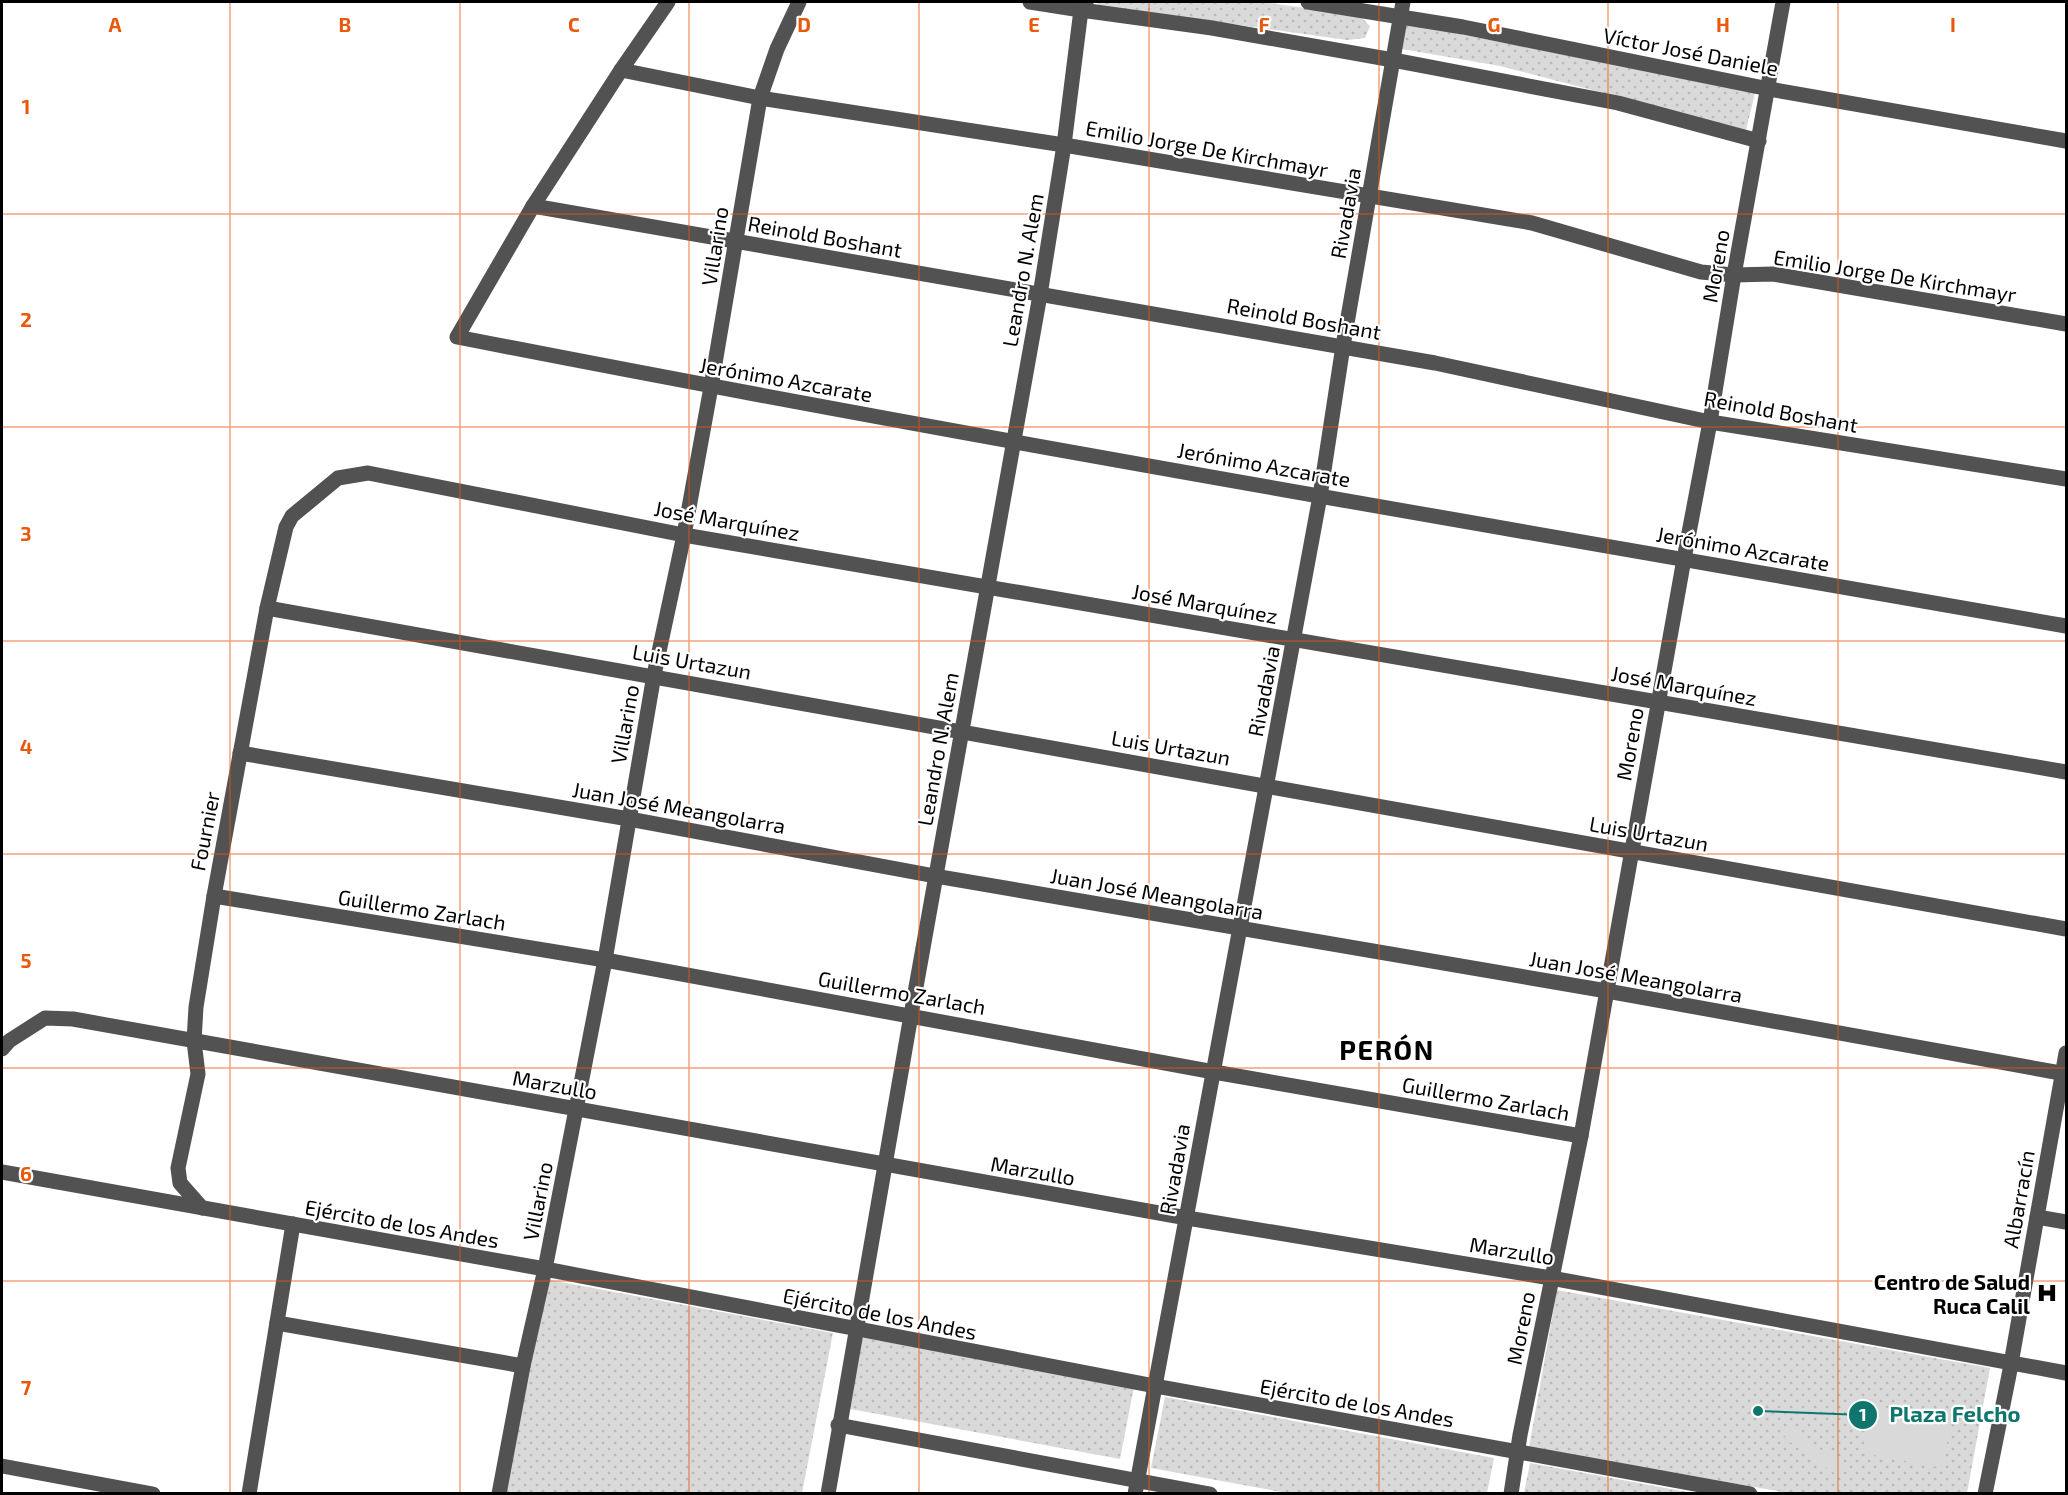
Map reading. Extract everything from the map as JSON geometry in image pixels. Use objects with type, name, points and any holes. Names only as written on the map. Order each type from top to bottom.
[{"type":"street","points":[[533,206],[668,2]]},
{"type":"street","name":"Villarino","points":[[499,1494],[605,960],[654,675],[684,535],[711,387],[760,98],[777,49],[799,2]]},
{"type":"street","points":[[1030,2],[1084,6],[1393,60],[1618,103],[1759,141]]},
{"type":"street","name":"Víctor José Daniele","points":[[1308,2],[1463,27],[1768,89],[2067,141]]},
{"type":"street","name":"Rivadavia","points":[[1137,1487],[1320,495],[1343,346],[1403,2]]},
{"type":"street","name":"Moreno","points":[[1511,1494],[1551,1278],[1581,1136],[1784,2]]},
{"type":"street","name":"Leandro N. Alem","points":[[828,1494],[910,1015],[1040,295],[1084,6]]},
{"type":"street","name":"Emilio Jorge De Kirchmayr","points":[[621,70],[760,98],[1064,145],[1532,223],[1701,272],[1734,275],[1773,274],[2067,324]]},
{"type":"street","name":"Reinold Boshant","points":[[533,206],[1343,346],[1434,363],[1710,422],[2067,479]]},
{"type":"street","name":"Jerónimo Azcarate","points":[[533,206],[457,337],[711,387],[1012,442],[2067,626]]},
{"type":"street","name":"José Marquínez","points":[[338,478],[368,473],[684,535],[2067,772]]},
{"type":"street","name":"Fournier","points":[[202,1208],[180,1183],[178,1168],[198,1074],[194,1041],[196,1007],[267,608],[286,527],[292,516],[338,478]]},
{"type":"street","name":"Luis Urtazun","points":[[267,608],[654,675],[2067,929]]},
{"type":"street","name":"Juan José Meangolarra","points":[[240,753],[629,819],[935,876],[1607,991],[2064,1074]]},
{"type":"street","name":"Guillermo Zarlach","points":[[214,896],[605,960],[1581,1136]]},
{"type":"street","name":"Marzullo","points":[[2,1049],[9,1041],[45,1018],[73,1019],[1186,1218],[1551,1278],[2067,1373]]},
{"type":"street","name":"Albarracín","points":[[1985,1494],[2067,1053]]},
{"type":"street","name":"Ejército de los Andes","points":[[2,1172],[545,1269],[855,1330],[1750,1494]]},
{"type":"street","points":[[2037,1217],[2067,1222]]},
{"type":"street","points":[[249,1494],[293,1224]]},
{"type":"street","points":[[277,1323],[523,1366]]},
{"type":"street","points":[[838,1425],[1137,1487],[1210,1494]]},
{"type":"street","points":[[2,1466],[153,1494]]},
{"type":"shaded area","points":[[1097,2],[1263,2],[1360,16],[1370,26],[1365,38],[1347,40],[1118,8],[1099,8]]},
{"type":"shaded area","points":[[1405,23],[1755,93],[1746,130],[1500,66],[1402,49]]},
{"type":"shaded area","points":[[545,1279],[833,1333],[802,1493],[505,1494]]},
{"type":"shaded area","points":[[1557,1290],[1990,1368],[1967,1493],[1788,1493],[1529,1447]]},
{"type":"shaded area","points":[[859,1337],[1134,1387],[1120,1459],[845,1408]]},
{"type":"shaded area","points":[[1165,1397],[1494,1458],[1487,1493],[1287,1493],[1151,1468]]},
{"type":"shaded area","points":[[1871,1405],[1951,1419],[1943,1468],[1862,1453]]},
{"type":"shaded area","points":[[1791,1429],[1846,1467],[1840,1477],[1784,1438]]},
{"type":"shaded area","points":[[1530,1463],[1693,1493],[1524,1493]]},
{"type":"place","name":"Centro de Salud Ruca Calil","points":[[2047,1293]]},
{"type":"place","name":"Plaza Felcho","points":[[1758,1411]]},
{"type":"district","name":"PERÓN","points":[[1387,1049]]}]
